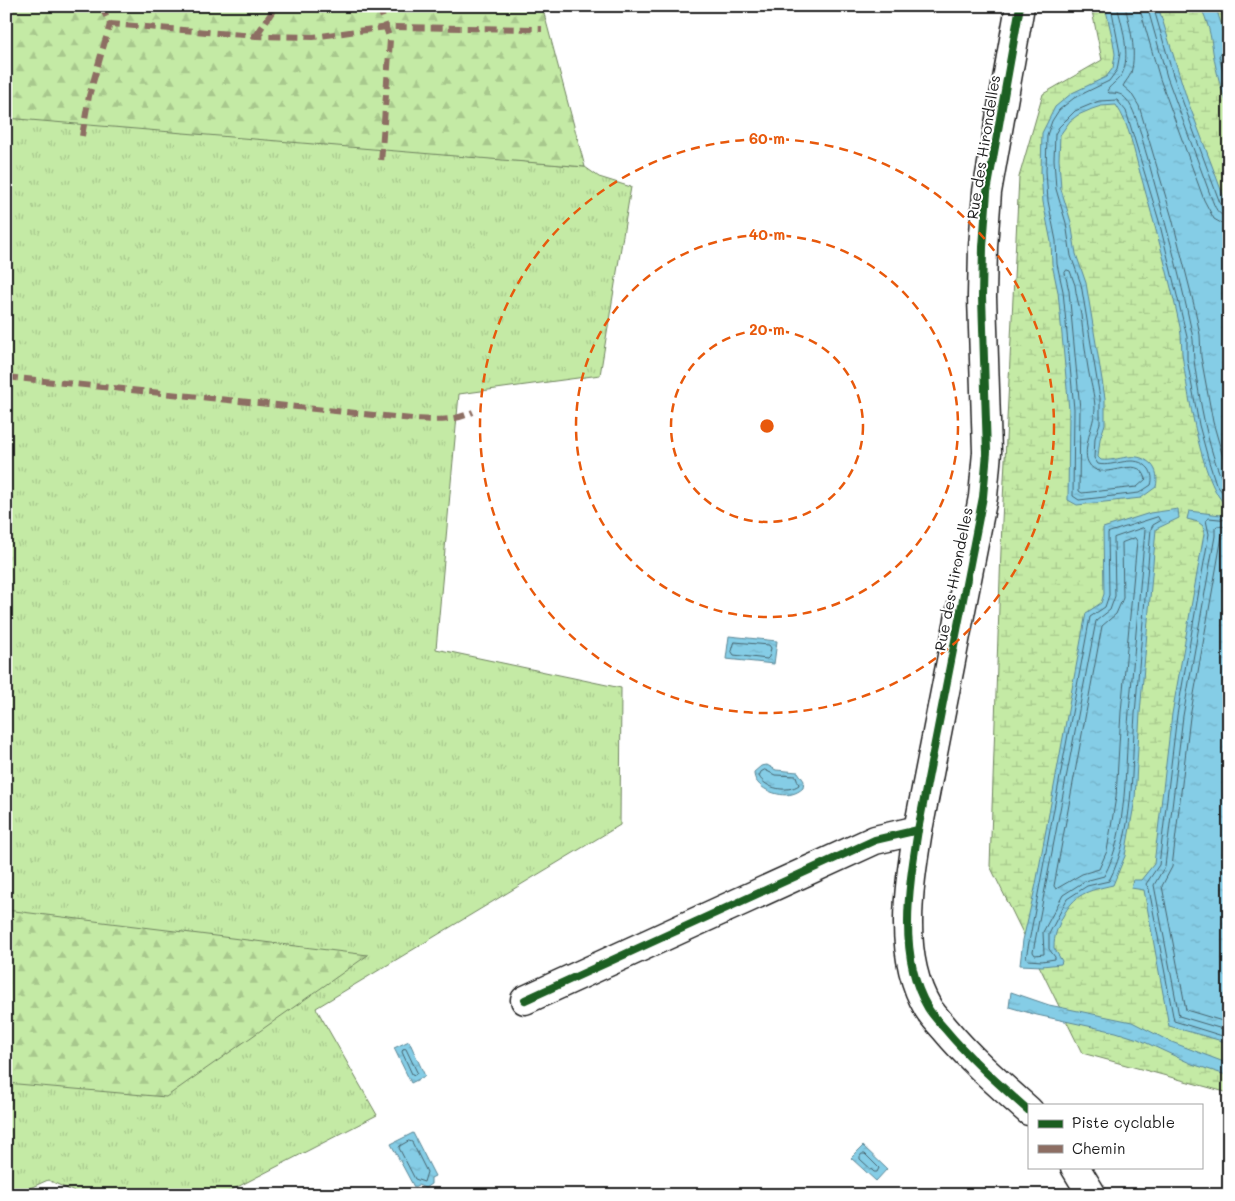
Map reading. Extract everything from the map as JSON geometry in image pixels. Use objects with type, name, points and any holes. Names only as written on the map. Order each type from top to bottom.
[{"type":"street","name":"Rue des Hirondelles","points":[[1020,6],[987,192],[982,297],[987,452],[982,497],[918,830],[911,874],[908,919],[910,958],[918,987],[929,1009],[964,1051],[1028,1111]]},
{"type":"street","points":[[525,1000],[875,840],[918,830]]},
{"type":"street","points":[[1076,1168],[1092,1195]]},
{"type":"green space","points":[[6,6],[542,6],[585,167],[6,118]]},
{"type":"green space","points":[[1091,6],[1229,6],[1229,1093],[1082,1053],[990,866],[1002,521],[1019,177],[1043,94],[1102,60]]},
{"type":"green space","points":[[6,116],[585,167],[599,177],[631,187],[600,375],[459,394],[436,649],[621,688],[620,825],[316,1008],[377,1115],[222,1195],[81,1195],[48,1180],[14,1195],[6,1195]]},
{"type":"green space","points":[[6,910],[368,955],[166,1097],[6,1083]]},
{"type":"water","points":[[1105,6],[1158,6],[1187,99],[1229,211],[1229,506],[1220,498],[1212,483],[1198,440],[1182,357],[1180,327],[1171,289],[1131,139],[1125,121],[1116,105],[1101,106],[1078,115],[1070,121],[1060,135],[1061,189],[1071,222],[1076,254],[1086,283],[1105,398],[1105,424],[1100,439],[1098,457],[1101,460],[1108,460],[1139,457],[1151,464],[1155,469],[1157,484],[1156,487],[1141,498],[1077,505],[1068,500],[1069,410],[1058,292],[1043,202],[1041,171],[1042,133],[1055,107],[1072,93],[1106,77],[1113,68],[1115,54]]},
{"type":"water","points":[[1200,6],[1215,6],[1220,19],[1226,45],[1229,110],[1214,59],[1209,29]]},
{"type":"water","points":[[1178,509],[1179,518],[1156,529],[1140,713],[1135,799],[1125,856],[1113,885],[1083,894],[1072,903],[1062,918],[1056,933],[1054,948],[1062,961],[1061,964],[1042,966],[1020,965],[1023,940],[1036,884],[1086,613],[1101,603],[1104,594],[1103,528],[1150,513]]},
{"type":"water","points":[[1189,511],[1229,516],[1229,1043],[1169,1026],[1144,890],[1131,888],[1133,880],[1141,880],[1154,864],[1172,714],[1204,534],[1203,526],[1198,522],[1187,519]]},
{"type":"water","points":[[729,636],[777,641],[774,664],[726,659]]},
{"type":"water","points":[[767,765],[776,770],[798,772],[804,781],[803,788],[787,795],[774,793],[762,787],[755,778],[754,772],[761,766]]},
{"type":"water","points":[[1011,992],[1049,1005],[1132,1022],[1169,1041],[1229,1064],[1229,1076],[1192,1064],[1138,1039],[1116,1032],[1009,1007]]},
{"type":"water","points":[[409,1041],[425,1076],[411,1083],[394,1048]]},
{"type":"water","points":[[413,1133],[435,1176],[431,1178],[431,1184],[425,1188],[418,1185],[414,1187],[391,1144]]},
{"type":"water","points":[[863,1146],[887,1169],[876,1181],[851,1158]]},
{"type":"marked path","points":[[101,6],[110,24],[256,36],[313,37],[387,27],[542,29]]},
{"type":"marked path","points":[[256,36],[276,6]]},
{"type":"marked path","points":[[379,6],[390,40],[381,163]]},
{"type":"marked path","points":[[82,136],[89,96],[110,24]]},
{"type":"marked path","points":[[6,377],[413,419],[450,419],[473,412]]},
{"type":"cycle path","points":[[1020,6],[987,192],[982,297],[987,452],[983,497],[918,830],[911,875],[908,921],[912,966],[918,988],[928,1008],[965,1051],[1028,1110]]},
{"type":"cycle path","points":[[525,1000],[875,840],[918,830]]}]
